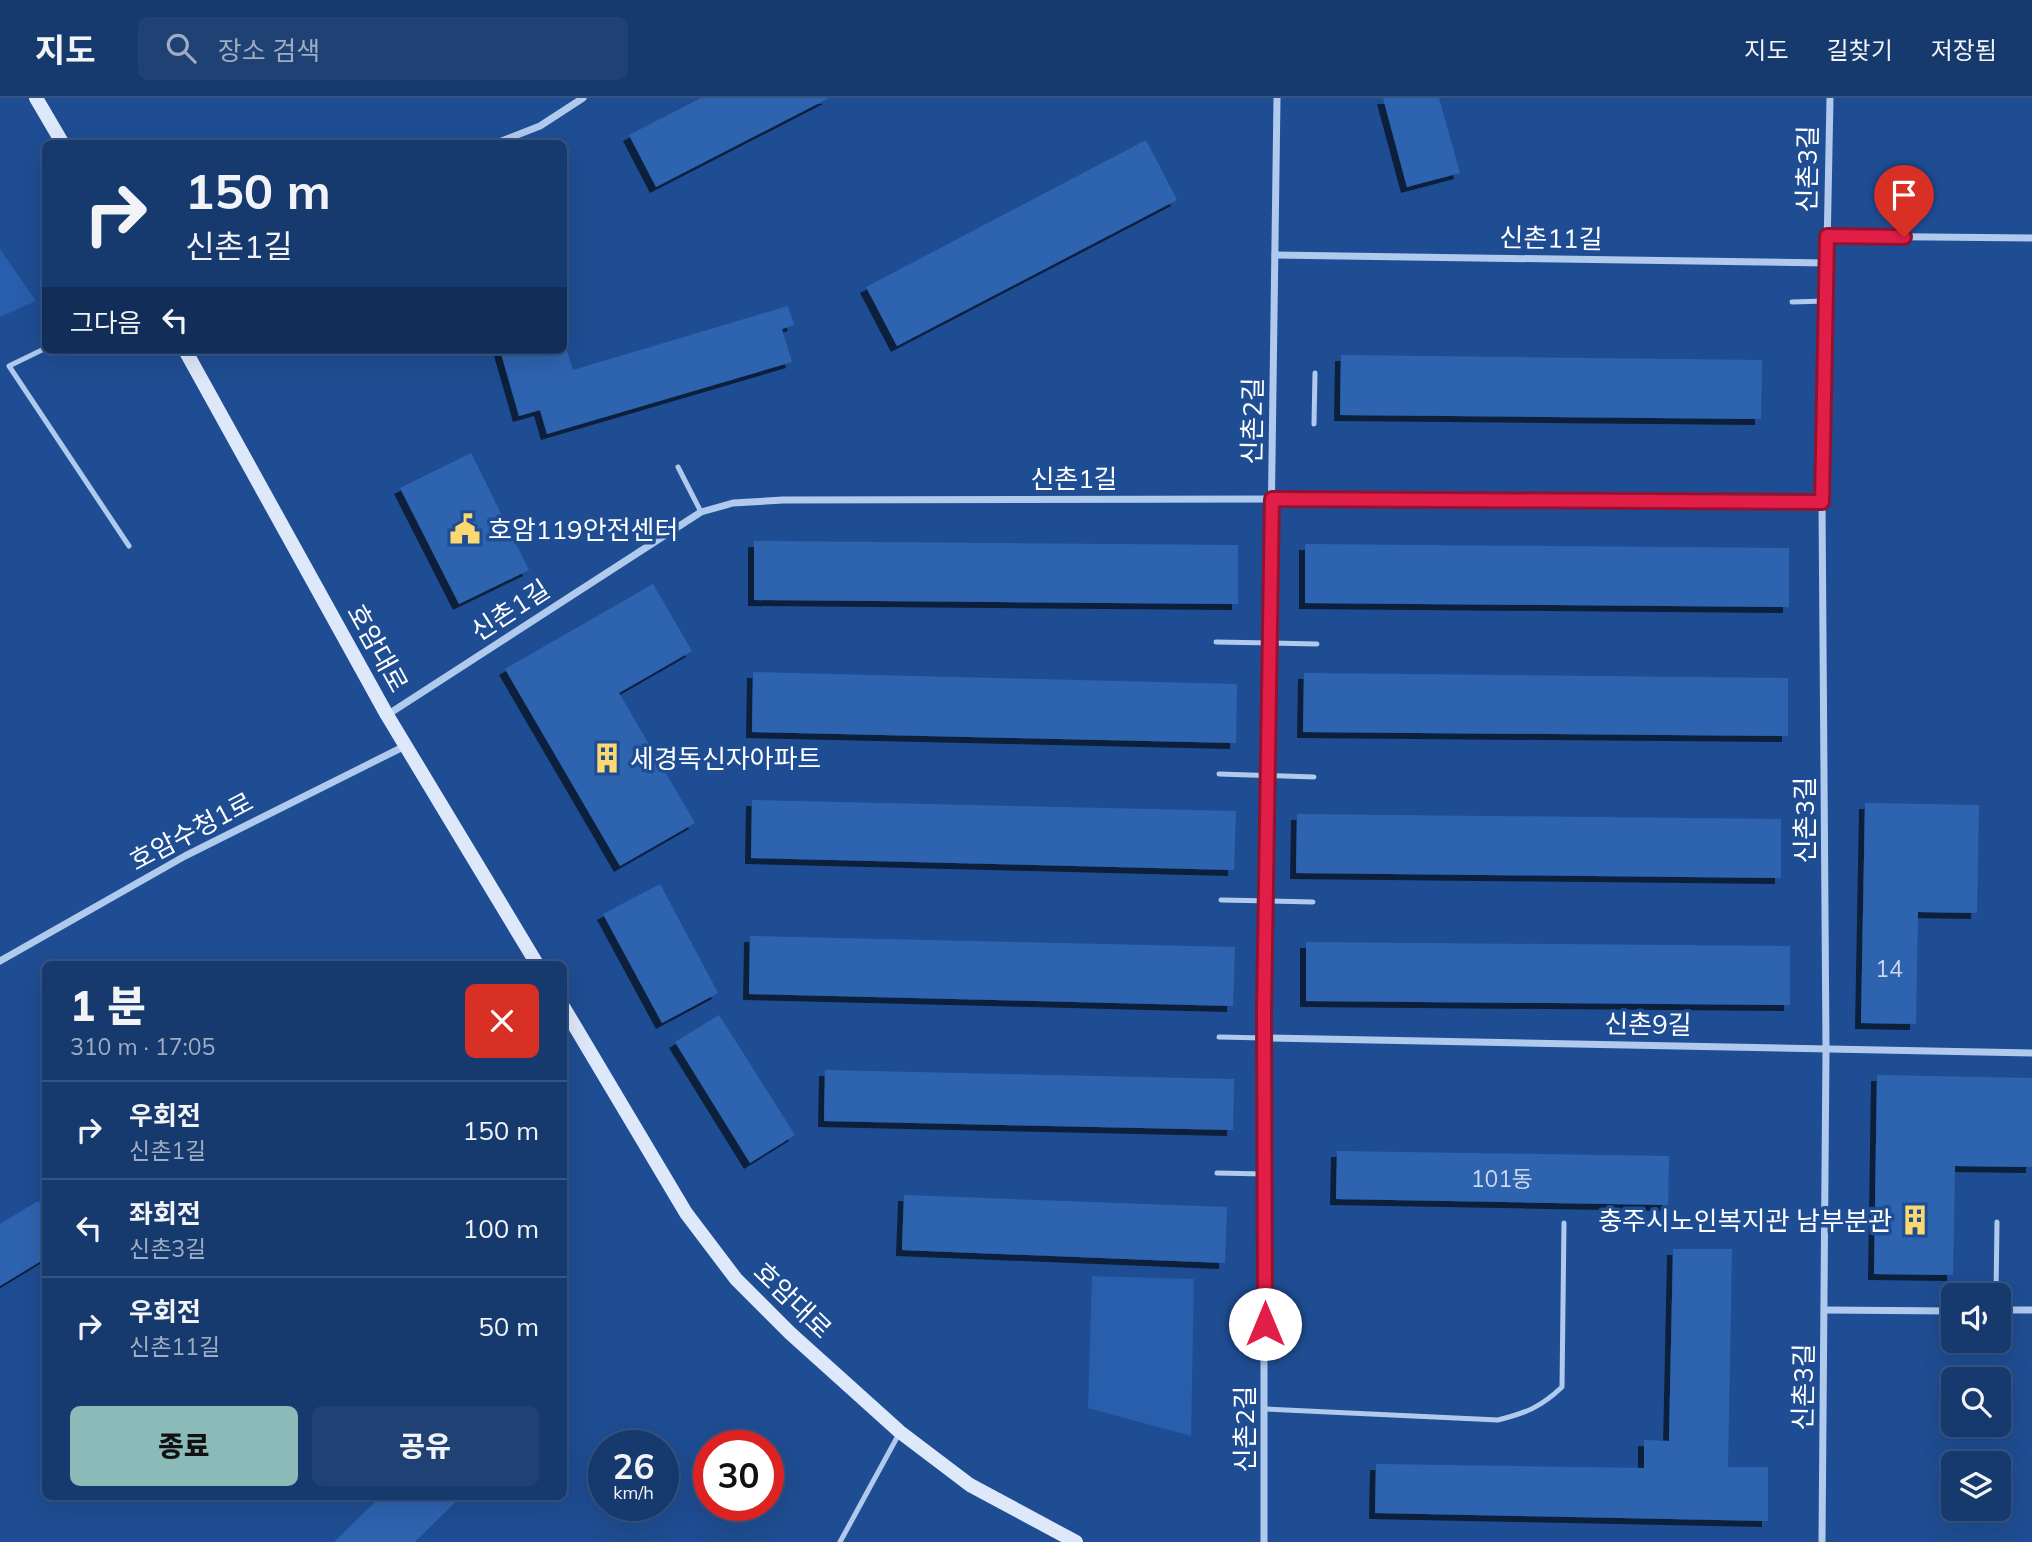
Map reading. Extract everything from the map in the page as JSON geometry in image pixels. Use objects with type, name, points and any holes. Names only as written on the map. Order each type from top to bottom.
[{"type":"street","points":[[504,140],[540,126],[583,98]]},
{"type":"street","name":"신촌2길","points":[[1264,1542],[1264,1038],[1277,98]]},
{"type":"street","name":"신촌3길","points":[[1822,1542],[1826,1049],[1822,502],[1830,98]]},
{"type":"street","points":[[36,99],[61,140]]},
{"type":"street","points":[[1827,236],[2032,238]]},
{"type":"street","name":"신촌11길","points":[[1275,255],[1826,263]]},
{"type":"street","name":"호암대로","points":[[187,354],[387,715],[535,961]]},
{"type":"street","name":"신촌1길","points":[[387,715],[701,512],[733,503],[783,500],[1272,499],[1822,502]]},
{"type":"street","name":"호암수청1로","points":[[0,961],[186,856],[406,746]]},
{"type":"street","name":"호암대로","points":[[567,1013],[686,1213],[736,1279],[790,1333],[900,1432],[970,1485],[1076,1542]]},
{"type":"street","name":"신촌9길","points":[[1264,1038],[2032,1053]]},
{"type":"street","points":[[1825,1310],[1941,1311]]},
{"type":"street","points":[[2011,1310],[2032,1311]]},
{"type":"lane","points":[[1793,302],[1826,302]]},
{"type":"lane","points":[[42,350],[9,366],[130,546]]},
{"type":"lane","points":[[1314,424],[1315,373]]},
{"type":"lane","points":[[678,467],[701,512]]},
{"type":"lane","points":[[1216,642],[1317,644]]},
{"type":"lane","points":[[1219,774],[1314,777]]},
{"type":"lane","points":[[1221,900],[1313,902]]},
{"type":"lane","points":[[1219,1037],[1264,1038]]},
{"type":"lane","points":[[1217,1173],[1264,1174]]},
{"type":"lane","points":[[1265,1409],[1498,1420],[1546,1403],[1562,1387],[1564,1223]]},
{"type":"lane","points":[[1996,1283],[1997,1223]]},
{"type":"lane","points":[[840,1542],[900,1432]]},
{"type":"shaded area","points":[[0,249],[36,301],[0,317]]},
{"type":"shaded area","points":[[1092,1276],[1194,1279],[1191,1436],[1088,1408]]},
{"type":"building","points":[[701,98],[829,98],[656,187],[629,135]]},
{"type":"building","points":[[1383,98],[1439,98],[1460,173],[1407,187]]},
{"type":"building","points":[[1146,140],[1177,200],[897,346],[866,287]]},
{"type":"building","points":[[788,306],[794,325],[782,329],[792,362],[547,434],[540,410],[519,416],[501,354],[567,354],[567,351],[573,370]]},
{"type":"building","points":[[1341,355],[1762,360],[1761,419],[1340,415]]},
{"type":"building","name":"호암119안전센터","points":[[471,453],[529,570],[459,604],[400,488]]},
{"type":"building","points":[[754,541],[1238,545],[1238,604],[754,600]]},
{"type":"building","points":[[1305,544],[1789,548],[1789,607],[1305,603]]},
{"type":"building","name":"세경독신자아파트","points":[[653,584],[692,651],[619,693],[695,823],[620,866],[505,669]]},
{"type":"building","points":[[753,672],[1237,684],[1236,743],[752,732]]},
{"type":"building","points":[[1304,673],[1788,678],[1788,736],[1303,732]]},
{"type":"building","points":[[752,800],[1236,811],[1234,870],[751,858]]},
{"type":"building","points":[[1865,803],[1979,805],[1977,913],[1918,912],[1916,1024],[1861,1023]]},
{"type":"building","points":[[1297,814],[1781,819],[1781,878],[1296,873]]},
{"type":"building","points":[[660,884],[718,993],[662,1023],[603,914]]},
{"type":"building","points":[[750,936],[1235,947],[1233,1006],[749,994]]},
{"type":"building","points":[[1306,942],[1790,946],[1790,1005],[1306,1001]]},
{"type":"building","points":[[719,1015],[795,1135],[750,1163],[675,1042]]},
{"type":"building","points":[[825,1070],[1234,1079],[1233,1130],[824,1121]]},
{"type":"building","name":"충주시노인복지관 남부분관","points":[[1877,1075],[2032,1078],[2032,1167],[1955,1166],[1953,1275],[1874,1274]]},
{"type":"building","points":[[1337,1151],[1669,1156],[1668,1205],[1336,1199]]},
{"type":"building","points":[[904,1195],[1227,1207],[1225,1263],[902,1250]]},
{"type":"building","points":[[38,1201],[42,1207],[42,1260],[0,1286],[0,1224]]},
{"type":"building","points":[[1673,1249],[1732,1249],[1728,1467],[1768,1467],[1768,1521],[1375,1513],[1376,1464],[1644,1468],[1644,1440],[1669,1441]]},
{"type":"building","points":[[377,1500],[458,1500],[415,1542],[334,1542]]},
{"type":"place","name":"호암119안전센터","points":[[465,529]]},
{"type":"place","name":"세경독신자아파트","points":[[607,758]]},
{"type":"place","name":"충주시노인복지관 남부분관","points":[[1915,1220]]},
{"type":"route","points":[[1265,1324],[1264,1011],[1272,499],[1822,502],[1827,236],[1904,237]]}]
